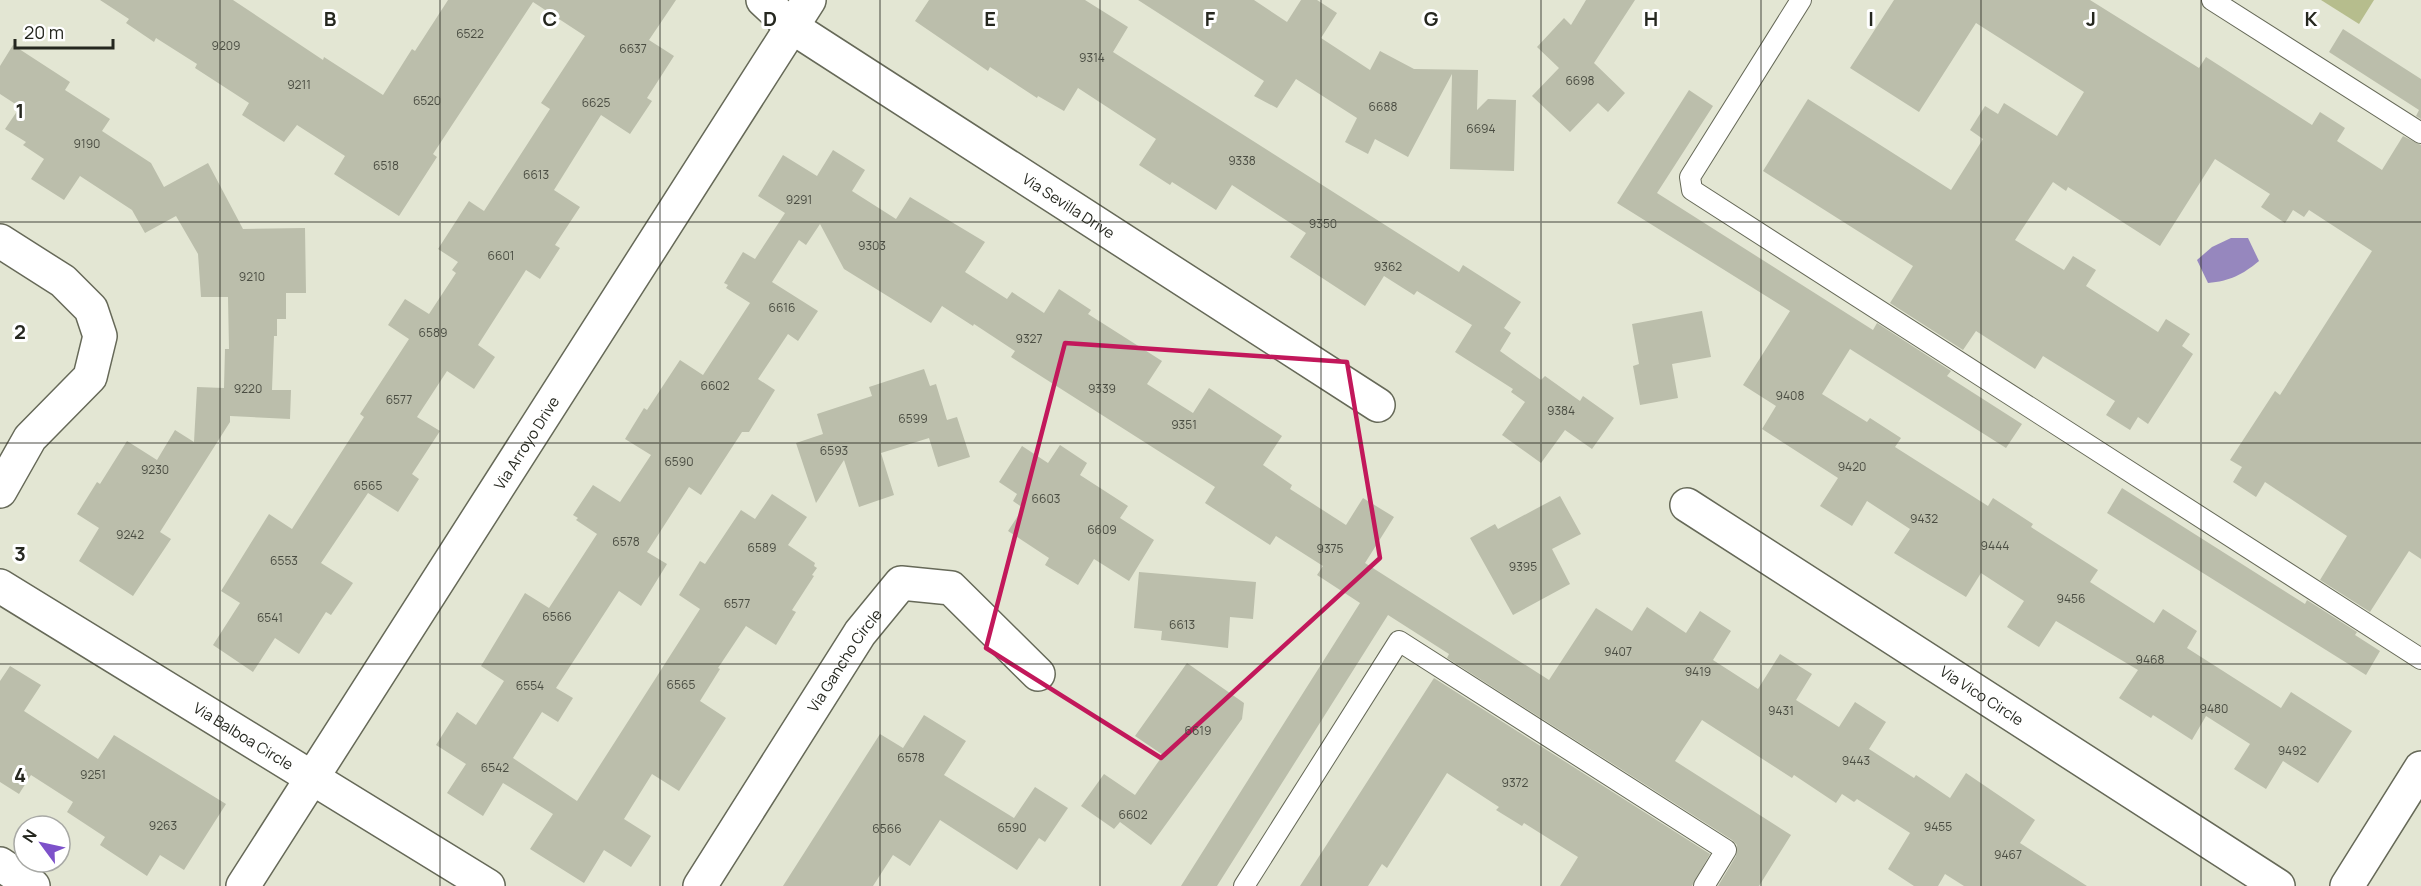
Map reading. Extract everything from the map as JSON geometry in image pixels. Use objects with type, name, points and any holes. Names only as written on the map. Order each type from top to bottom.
[{"type":"street","name":"Via Sevilla Drive","points":[[763,0],[801,13],[1378,405]]},
{"type":"street","name":"Via Arroyo Drive","points":[[243,886],[801,13]]},
{"type":"street","points":[[0,241],[63,281],[91,309],[100,336],[90,377],[30,438],[0,491]]},
{"type":"street","name":"Via Vico Circle","points":[[1687,504],[2278,886]]},
{"type":"street","name":"Via Gancho Circle","points":[[700,886],[860,633],[902,583],[951,588],[1038,674]]},
{"type":"street","name":"Via Balboa Circle","points":[[0,586],[488,886]]},
{"type":"street","points":[[2347,886],[2421,768]]},
{"type":"street","points":[[0,864],[33,886]]},
{"type":"lane","points":[[1801,0],[1690,177],[1692,190],[2421,658]]},
{"type":"lane","points":[[2212,0],[2421,133]]},
{"type":"lane","points":[[1244,886],[1399,641],[1726,850],[1704,886]]},
{"type":"highlighted area","points":[[1065,343],[1347,362],[1380,558],[1161,758],[986,648]]},
{"type":"green space","points":[[2321,0],[2374,0],[2359,24]]},
{"type":"shaded area","points":[[2231,238],[2248,238],[2259,261],[2235,276],[2223,281],[2208,283],[2197,260],[2212,247]]},
{"type":"building","points":[[100,0],[233,0],[323,60],[324,57],[383,95],[412,49],[415,51],[448,0],[676,0],[649,40],[674,56],[647,98],[652,101],[630,134],[601,115],[554,190],[580,207],[555,245],[560,248],[540,279],[526,270],[478,345],[495,357],[474,389],[447,371],[417,417],[440,431],[412,474],[419,479],[398,512],[368,493],[321,563],[353,583],[331,615],[326,612],[299,654],[275,638],[253,672],[213,645],[240,603],[221,591],[269,514],[292,529],[364,417],[360,414],[409,339],[388,325],[405,299],[429,314],[456,273],[452,270],[458,262],[438,249],[469,201],[484,211],[550,109],[541,103],[585,36],[533,2],[433,154],[437,157],[399,216],[334,174],[345,156],[297,125],[284,142],[242,115],[249,103],[195,68],[197,64],[156,38],[154,42],[126,23],[129,19]]},
{"type":"building","points":[[929,0],[1085,0],[1128,27],[1113,52],[1459,272],[1463,265],[1521,302],[1504,328],[1511,333],[1500,351],[1541,380],[1545,376],[1580,401],[1583,396],[1614,418],[1592,449],[1565,430],[1541,463],[1502,435],[1525,402],[1511,392],[1513,389],[1455,352],[1472,325],[1417,291],[1414,295],[1384,276],[1365,306],[1290,257],[1306,233],[1232,185],[1216,210],[1172,182],[1170,185],[1139,165],[1156,139],[1078,88],[1064,111],[1038,96],[1037,98],[990,67],[988,71],[915,21]]},
{"type":"building","points":[[1138,0],[1254,0],[1287,22],[1301,0],[1317,0],[1337,13],[1321,38],[1370,70],[1380,51],[1414,69],[1478,70],[1477,110],[1488,99],[1516,100],[1514,171],[1450,169],[1452,74],[1408,157],[1375,139],[1368,154],[1345,142],[1357,118],[1296,79],[1277,108],[1254,96],[1264,81]]},
{"type":"building","points":[[1586,0],[1635,0],[1594,63],[1625,93],[1608,112],[1598,103],[1570,132],[1532,96],[1559,68],[1537,47],[1564,18],[1571,25]]},
{"type":"building","points":[[1894,0],[2090,0],[2199,68],[2206,57],[2312,125],[2320,112],[2345,128],[2337,141],[2382,170],[2403,136],[2421,145],[2421,559],[2409,551],[2370,612],[2320,580],[2347,536],[2265,482],[2256,497],[2233,482],[2242,467],[2230,460],[2275,391],[2280,395],[2372,251],[2309,210],[2304,217],[2293,210],[2285,223],[2261,207],[2270,194],[2215,159],[2160,246],[2068,187],[2066,191],[2053,182],[2015,240],[2064,270],[2073,256],[2096,270],[2086,286],[2158,332],[2166,319],[2190,334],[2182,346],[2193,354],[2148,424],[2138,417],[2130,430],[2106,415],[2115,401],[2043,356],[2035,369],[1976,331],[1963,350],[1890,303],[1913,266],[1763,171],[1808,99],[1951,190],[1983,139],[1970,130],[1985,106],[1998,114],[2004,103],[2057,136],[2084,92],[1976,23],[1919,112],[1850,68]]},
{"type":"building","points":[[2343,29],[2421,79],[2421,119],[2416,116],[2419,110],[2329,52]]},
{"type":"building","points":[[13,45],[70,82],[65,90],[110,119],[102,131],[151,163],[164,187],[208,163],[243,229],[305,228],[306,293],[286,293],[286,319],[277,319],[277,336],[274,336],[272,390],[291,390],[290,419],[230,416],[230,422],[160,532],[171,539],[133,596],[79,561],[99,528],[77,514],[97,482],[100,484],[127,441],[157,460],[175,430],[194,442],[197,387],[224,388],[225,349],[229,349],[228,297],[201,297],[198,254],[176,216],[145,233],[132,210],[80,176],[64,200],[31,179],[44,159],[23,145],[26,142],[5,129],[20,107],[0,94],[0,66]]},
{"type":"building","points":[[1689,90],[1713,106],[1657,193],[1873,330],[1877,323],[1951,371],[1947,376],[2022,424],[2006,448],[1850,349],[1822,394],[1867,422],[1870,418],[1901,438],[1895,447],[1988,506],[1993,498],[2033,524],[2031,527],[2098,570],[2090,582],[2154,623],[2163,609],[2197,631],[2187,648],[2281,708],[2291,692],[2352,731],[2318,783],[2283,761],[2266,789],[2234,769],[2250,744],[2206,716],[2192,740],[2153,715],[2151,718],[2119,698],[2138,670],[2056,621],[2039,647],[2007,627],[2024,601],[1981,573],[1966,597],[1894,553],[1910,529],[1867,501],[1852,526],[1820,506],[1838,478],[1762,429],[1776,406],[1743,385],[1790,311],[1617,203]]},
{"type":"building","points":[[833,150],[865,170],[852,191],[896,219],[910,197],[985,242],[965,272],[1007,299],[1012,292],[1044,313],[1059,289],[1091,310],[1088,314],[1162,361],[1147,384],[1193,413],[1209,388],[1282,436],[1263,465],[1292,485],[1290,489],[1346,525],[1363,498],[1394,517],[1365,563],[1549,680],[1596,608],[1632,631],[1647,607],[1686,633],[1700,611],[1731,631],[1713,660],[1758,689],[1780,654],[1812,674],[1796,700],[1839,727],[1855,702],[1886,722],[1869,749],[1914,778],[1916,775],[1950,798],[1966,773],[2035,820],[2020,843],[2087,886],[1964,886],[1945,874],[1938,886],[1914,886],[1888,869],[1910,833],[1857,799],[1854,802],[1842,794],[1836,803],[1794,775],[1792,778],[1702,720],[1675,761],[1791,835],[1759,886],[1718,886],[1736,856],[1737,845],[1732,840],[1447,658],[1449,654],[1388,615],[1217,886],[1181,886],[1360,603],[1317,575],[1323,566],[1276,536],[1270,545],[1205,503],[1215,487],[1011,357],[1015,351],[974,324],[973,326],[942,306],[931,323],[844,269],[820,224],[806,245],[799,240],[772,282],[818,311],[798,341],[788,334],[758,379],[775,390],[749,432],[742,432],[701,495],[689,487],[647,552],[667,564],[641,606],[619,591],[556,688],[573,698],[558,722],[542,712],[513,758],[577,801],[700,609],[679,595],[700,561],[705,564],[741,510],[755,519],[772,494],[807,517],[788,545],[815,563],[814,566],[817,568],[792,610],[796,612],[776,645],[746,626],[718,668],[720,669],[700,701],[726,718],[679,791],[652,774],[624,819],[651,836],[631,867],[604,850],[584,883],[530,849],[553,814],[503,783],[483,816],[447,793],[466,764],[436,745],[457,712],[476,725],[504,681],[481,666],[525,593],[549,608],[597,534],[576,520],[578,518],[573,515],[593,485],[620,502],[651,455],[625,439],[644,408],[647,410],[680,360],[703,375],[750,303],[726,288],[728,285],[724,283],[743,252],[755,259],[785,213],[758,196],[783,155],[817,176]]},
{"type":"building","points":[[1702,311],[1711,357],[1672,364],[1678,398],[1640,405],[1633,366],[1639,364],[1632,324]]},
{"type":"building","points":[[924,369],[930,386],[936,384],[947,420],[957,417],[970,457],[938,467],[929,438],[881,453],[894,495],[859,507],[844,460],[816,503],[796,443],[823,434],[817,414],[872,396],[869,387]]},
{"type":"building","points":[[1060,445],[1087,463],[1080,475],[1128,506],[1120,518],[1154,540],[1129,581],[1094,559],[1078,585],[1045,565],[1049,558],[1008,531],[1023,508],[1013,501],[1017,494],[999,482],[1022,446],[1048,463]]},
{"type":"building","points":[[2122,488],[2305,604],[2307,600],[2357,632],[2355,635],[2380,651],[2366,675],[2107,513]]},
{"type":"building","points":[[1560,496],[1581,534],[1552,549],[1570,584],[1513,615],[1470,538],[1495,524],[1498,529]]},
{"type":"building","points":[[1139,572],[1256,582],[1253,619],[1230,617],[1228,648],[1161,640],[1162,631],[1134,628]]},
{"type":"building","points":[[1187,663],[1244,703],[1242,719],[1151,845],[1120,822],[1114,829],[1081,806],[1104,774],[1135,795],[1163,755],[1135,736]]},
{"type":"building","points":[[10,666],[41,685],[24,711],[98,759],[114,735],[226,804],[184,870],[160,855],[147,876],[100,845],[105,837],[67,812],[73,802],[31,775],[19,794],[0,782],[0,681]]},
{"type":"building","points":[[1434,678],[1710,854],[1692,886],[1560,886],[1578,857],[1524,823],[1522,826],[1496,810],[1499,807],[1447,773],[1387,868],[1382,864],[1368,886],[1300,886]]},
{"type":"building","points":[[924,715],[966,741],[944,775],[1014,818],[1035,787],[1068,808],[1045,842],[1039,838],[1017,870],[940,820],[910,866],[893,855],[873,886],[783,886],[880,734],[903,748]]}]
